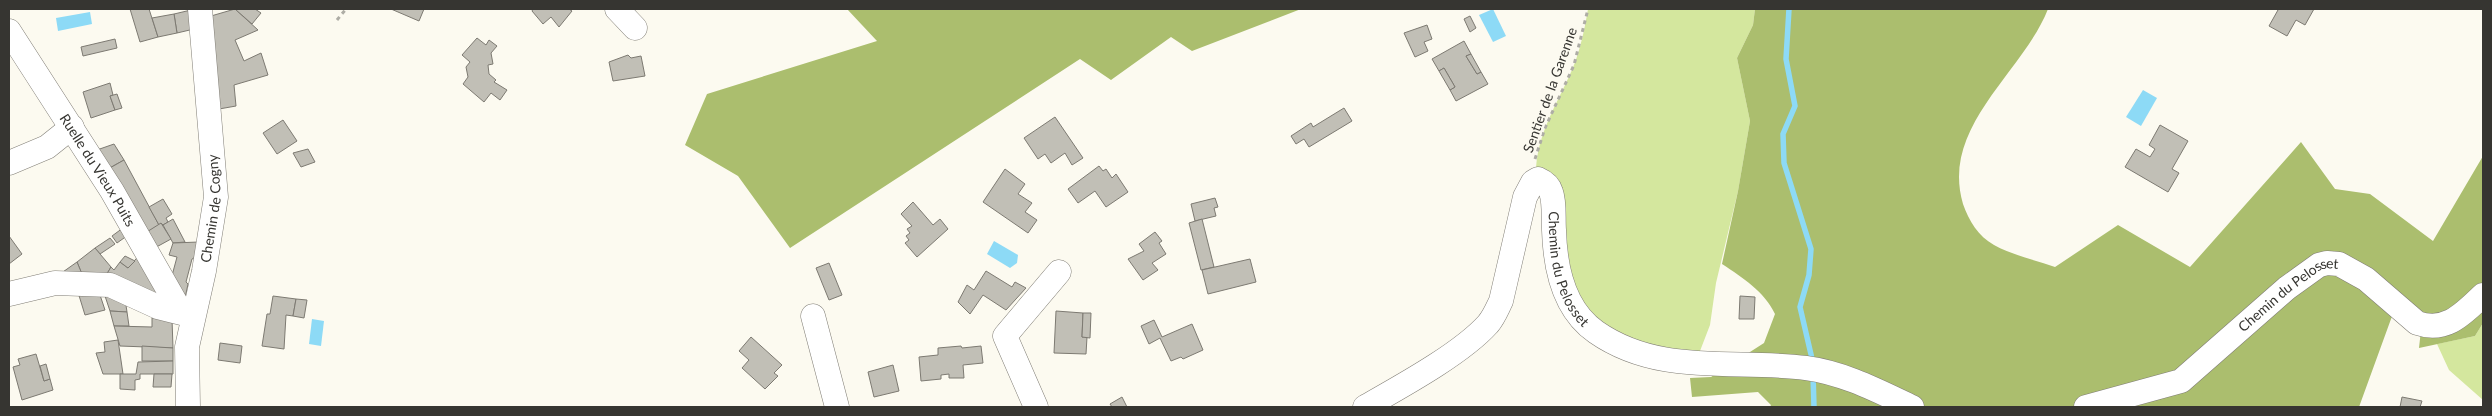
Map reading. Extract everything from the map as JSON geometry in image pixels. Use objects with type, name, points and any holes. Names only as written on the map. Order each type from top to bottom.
[{"type":"street","name":"Chemin de Cogny","points":[[188,407],[187,314],[204,271],[216,198],[200,9]]},
{"type":"street","points":[[617,9],[635,28]]},
{"type":"street","name":"Ruelle du Vieux Puits","points":[[9,31],[72,127],[187,314]]},
{"type":"street","points":[[9,163],[47,147],[72,127]]},
{"type":"street","points":[[1365,407],[1460,348],[1487,325],[1495,315],[1504,292],[1525,197],[1536,180]]},
{"type":"street","name":"Chemin du Pelosset","points":[[1536,180],[1545,182],[1552,194],[1558,267],[1567,298],[1585,323],[1594,331],[1632,351],[1651,357],[1695,364],[1812,369],[1857,381],[1912,407]]},
{"type":"street","name":"Chemin du Pelosset","points":[[2086,407],[2181,381],[2279,294],[2308,273],[2327,263],[2339,264],[2359,275],[2417,323],[2431,326],[2446,325],[2457,319],[2483,295]]},
{"type":"street","points":[[1036,407],[1005,336],[1059,272]]},
{"type":"street","points":[[9,294],[55,283],[110,285],[158,307],[187,314]]},
{"type":"street","points":[[813,316],[837,407]]},
{"type":"path","points":[[337,20],[346,9]]},
{"type":"path","name":"Sentier de la Garenne","points":[[1536,180],[1535,160],[1545,128],[1574,65],[1588,9]]},
{"type":"green space","points":[[847,9],[1301,9],[1192,51],[1171,37],[1111,80],[1080,59],[790,248],[738,176],[685,145],[707,94],[877,41]]},
{"type":"green space","points":[[1588,9],[1755,9],[1753,25],[1737,58],[1750,121],[1738,191],[1716,283],[1710,325],[1695,364],[1585,323],[1536,180],[1536,164],[1543,135],[1576,58]]},
{"type":"green space","points":[[1755,9],[2048,9],[2036,33],[1973,125],[1963,150],[1959,176],[1965,210],[1975,228],[1983,237],[2008,252],[2055,267],[2118,225],[2190,267],[2301,142],[2335,189],[2370,194],[2433,241],[2483,156],[2483,323],[2475,336],[2419,348],[2423,312],[2399,297],[2359,407],[1770,407],[1771,405],[1758,392],[1692,397],[1690,378],[1711,377],[1764,343],[1775,314],[1759,292],[1722,264],[1738,191],[1750,121],[1737,58],[1753,25]]},
{"type":"green space","points":[[2483,323],[2483,400],[2449,370],[2437,344],[2475,336]]},
{"type":"water","points":[[1493,9],[1506,36],[1493,42],[1479,15]]},
{"type":"water","points":[[90,12],[92,24],[58,31],[56,18]]},
{"type":"water","points":[[2143,90],[2157,98],[2141,126],[2126,117]]},
{"type":"water","points":[[994,241],[1018,255],[1017,263],[1010,268],[987,254]]},
{"type":"water","points":[[312,319],[324,321],[321,346],[309,344]]},
{"type":"building","points":[[130,9],[149,9],[158,37],[140,42]]},
{"type":"building","points":[[235,9],[258,30],[235,40],[244,61],[261,53],[268,75],[234,85],[236,106],[219,109],[211,16]]},
{"type":"building","points":[[235,9],[255,9],[261,13],[252,24]]},
{"type":"building","points":[[391,9],[424,9],[419,21]]},
{"type":"building","points":[[533,9],[569,9],[572,11],[559,27],[551,17],[543,24],[532,11]]},
{"type":"building","points":[[2276,9],[2314,9],[2305,25],[2296,20],[2287,36],[2269,26],[2278,10]]},
{"type":"building","points":[[191,10],[194,29],[177,33],[174,14]]},
{"type":"building","points":[[174,14],[177,33],[158,37],[152,18]]},
{"type":"building","points":[[1470,16],[1476,28],[1470,32],[1464,19]]},
{"type":"building","points":[[1427,25],[1432,39],[1424,42],[1428,51],[1415,57],[1404,33]]},
{"type":"building","points":[[477,38],[486,45],[489,40],[497,46],[491,53],[493,64],[488,65],[489,74],[496,80],[494,82],[507,90],[500,100],[491,93],[484,102],[463,84],[468,77],[466,67],[470,62],[462,55]]},
{"type":"building","points":[[115,39],[117,48],[83,56],[81,47]]},
{"type":"building","points":[[1464,41],[1471,54],[1466,56],[1477,74],[1481,72],[1488,84],[1456,101],[1450,90],[1455,87],[1444,68],[1439,71],[1432,59]]},
{"type":"building","points":[[1471,54],[1481,72],[1477,74],[1466,56]]},
{"type":"building","points":[[628,55],[631,58],[641,56],[645,76],[613,81],[609,62]]},
{"type":"building","points":[[1444,68],[1455,87],[1450,90],[1439,71]]},
{"type":"building","points":[[110,83],[113,95],[110,96],[115,110],[91,118],[83,92]]},
{"type":"building","points":[[117,94],[122,108],[115,110],[110,96]]},
{"type":"building","points":[[1344,108],[1352,121],[1309,147],[1304,139],[1296,144],[1291,136],[1311,123],[1313,127]]},
{"type":"building","points":[[1055,117],[1083,158],[1072,165],[1065,153],[1051,163],[1045,154],[1038,159],[1024,138]]},
{"type":"building","points":[[283,120],[297,141],[277,154],[263,133]]},
{"type":"building","points":[[2160,125],[2188,141],[2172,169],[2179,173],[2168,192],[2125,167],[2136,149],[2150,157],[2155,149],[2149,145]]},
{"type":"building","points":[[114,144],[124,160],[106,170],[94,151]]},
{"type":"building","points":[[308,149],[315,162],[301,167],[293,153]]},
{"type":"building","points":[[124,160],[159,225],[145,234],[108,169]]},
{"type":"building","points":[[1099,166],[1103,171],[1106,169],[1112,178],[1116,174],[1128,192],[1106,207],[1095,191],[1078,203],[1068,189]]},
{"type":"building","points":[[1005,169],[1025,184],[1018,194],[1032,203],[1025,212],[1037,220],[1028,233],[983,202]]},
{"type":"building","points":[[1215,198],[1218,207],[1214,208],[1216,216],[1195,221],[1191,204]]},
{"type":"building","points":[[163,199],[172,214],[166,218],[168,222],[159,225],[149,207]]},
{"type":"building","points":[[913,202],[933,225],[940,219],[948,229],[917,257],[905,243],[909,240],[906,236],[910,233],[907,229],[912,226],[901,214]]},
{"type":"building","points":[[173,219],[185,242],[173,243],[163,225]]},
{"type":"building","points":[[1202,219],[1214,267],[1201,270],[1189,223]]},
{"type":"building","points":[[161,223],[171,239],[151,250],[142,235]]},
{"type":"building","points":[[127,225],[131,233],[117,243],[112,236]]},
{"type":"building","points":[[1155,232],[1162,241],[1159,243],[1166,254],[1152,263],[1158,270],[1143,280],[1128,259],[1144,251],[1139,244]]},
{"type":"building","points":[[9,236],[22,254],[9,264]]},
{"type":"building","points":[[110,238],[115,244],[100,254],[95,248]]},
{"type":"building","points":[[199,242],[196,257],[192,259],[186,282],[188,284],[185,298],[170,283],[177,257],[169,255],[173,243]]},
{"type":"building","points":[[95,248],[111,267],[105,277],[82,274],[77,262]]},
{"type":"building","points":[[142,252],[165,290],[157,299],[105,277],[111,267],[114,270],[120,262],[128,268]]},
{"type":"building","points":[[125,256],[135,261],[128,268],[120,262]]},
{"type":"building","points":[[1250,259],[1256,282],[1208,294],[1202,270]]},
{"type":"building","points":[[77,262],[82,274],[60,274]]},
{"type":"building","points":[[829,263],[842,295],[829,300],[816,268]]},
{"type":"building","points":[[986,271],[1012,287],[1015,282],[1026,288],[1006,310],[983,295],[970,314],[958,302],[967,285],[974,290]]},
{"type":"building","points":[[77,289],[99,292],[105,310],[85,315]]},
{"type":"building","points":[[104,293],[125,299],[127,312],[110,311]]},
{"type":"building","points":[[273,296],[296,299],[293,316],[286,315],[284,349],[262,346],[267,314],[270,314]]},
{"type":"building","points":[[1740,296],[1755,297],[1754,319],[1739,319]]},
{"type":"building","points":[[296,299],[307,300],[304,318],[293,316]]},
{"type":"building","points":[[110,311],[127,312],[129,326],[114,326]]},
{"type":"building","points":[[1056,311],[1083,313],[1082,337],[1087,337],[1086,354],[1054,353]]},
{"type":"building","points":[[1083,313],[1091,313],[1090,338],[1082,337]]},
{"type":"building","points":[[152,318],[172,319],[173,348],[120,346],[114,326],[152,327]]},
{"type":"building","points":[[1154,320],[1162,337],[1192,324],[1203,350],[1183,359],[1181,357],[1171,361],[1160,338],[1149,344],[1141,326]]},
{"type":"building","points":[[751,337],[782,365],[774,373],[778,376],[765,389],[742,368],[749,360],[739,351]]},
{"type":"building","points":[[118,340],[123,374],[103,374],[96,353],[105,352],[104,342]]},
{"type":"building","points":[[220,343],[242,346],[240,363],[218,360]]},
{"type":"building","points":[[142,346],[173,348],[173,361],[142,361]]},
{"type":"building","points":[[961,346],[962,348],[981,346],[983,363],[963,365],[964,378],[949,378],[949,374],[941,375],[941,379],[921,381],[919,357],[938,355],[938,348]]},
{"type":"building","points":[[36,354],[44,381],[50,379],[53,390],[22,400],[13,367],[20,365],[18,359]]},
{"type":"building","points":[[173,361],[173,374],[140,374],[140,379],[135,380],[135,390],[120,389],[120,374],[136,374],[138,362]]},
{"type":"building","points":[[46,364],[50,379],[44,381],[40,366]]},
{"type":"building","points":[[893,365],[899,391],[874,397],[868,372]]},
{"type":"building","points":[[154,374],[172,374],[171,387],[153,387]]},
{"type":"building","points":[[1122,397],[1127,407],[1112,407],[1110,404]]},
{"type":"building","points":[[2402,397],[2422,401],[2420,407],[2400,407]]},
{"type":"waterway","points":[[1789,9],[1786,59],[1795,106],[1783,134],[1784,163],[1811,249],[1809,275],[1800,307],[1813,363]]},
{"type":"waterway","points":[[1813,374],[1814,407]]}]
